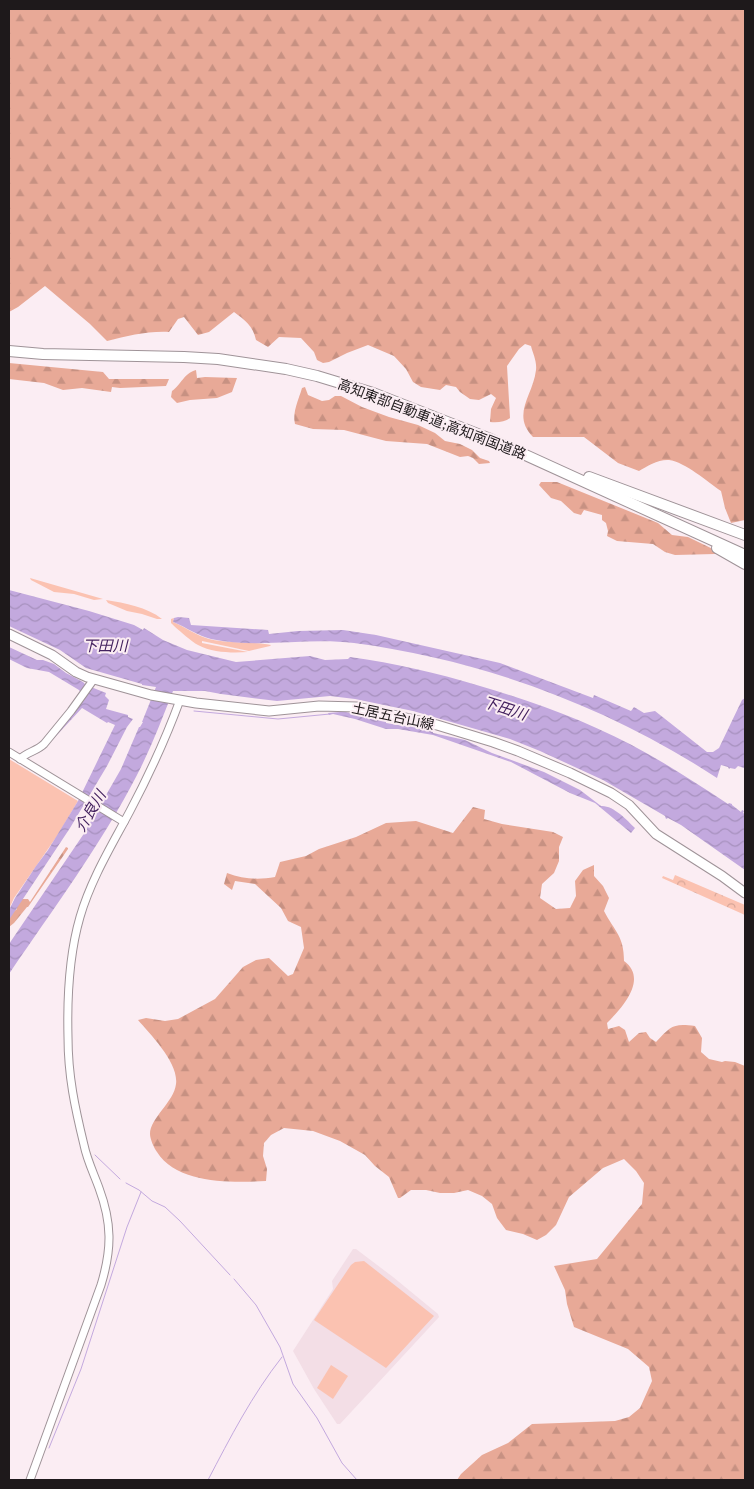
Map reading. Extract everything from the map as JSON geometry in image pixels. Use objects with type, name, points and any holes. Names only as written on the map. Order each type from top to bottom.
[{"type":"highway","name":"高知東部自動車道;高知南国道路","points":[[9,351],[43,354],[218,359],[286,369],[317,376],[373,394],[488,438],[594,486],[621,503],[705,539]]},
{"type":"highway","points":[[527,455],[745,535]]},
{"type":"highway","points":[[705,539],[745,555]]},
{"type":"highway","points":[[705,539],[745,564]]},
{"type":"main road","name":"土居五台山線","points":[[9,634],[52,654],[92,682],[177,700],[269,711],[319,706],[357,707],[428,723],[494,742],[611,793],[629,805],[656,834],[745,893]]},
{"type":"street","points":[[20,759],[25,754],[40,748],[44,744],[92,682]]},
{"type":"street","points":[[30,1480],[101,1284],[110,1249],[108,1219],[100,1190],[84,1147],[69,1073],[68,1034],[72,960],[80,916],[95,877],[150,771],[177,700]]},
{"type":"street","points":[[9,752],[124,822]]},
{"type":"shaded area","points":[[353,1249],[356,1249],[393,1277],[438,1314],[439,1317],[340,1424],[337,1424],[314,1389],[293,1351],[333,1289],[332,1281]]},
{"type":"green space","points":[[9,9],[745,9],[745,520],[731,523],[721,491],[682,464],[669,460],[661,461],[639,471],[618,463],[584,437],[533,437],[527,429],[523,413],[534,379],[536,364],[531,346],[525,344],[507,366],[510,418],[498,422],[490,422],[491,409],[496,398],[491,394],[479,400],[470,399],[456,387],[446,385],[440,390],[421,387],[413,382],[406,369],[394,356],[368,345],[323,363],[317,360],[314,352],[301,338],[279,337],[268,347],[256,340],[248,324],[234,312],[209,332],[198,335],[184,317],[178,319],[169,332],[145,333],[107,341],[45,286],[9,312]]},
{"type":"green space","points":[[9,363],[103,372],[109,379],[169,379],[166,386],[112,387],[111,392],[82,388],[63,390],[44,383],[9,379]]},
{"type":"green space","points":[[196,370],[197,378],[237,378],[232,392],[217,398],[177,403],[171,397],[172,391],[188,374]]},
{"type":"green space","points":[[305,387],[308,395],[322,401],[329,400],[335,396],[341,396],[362,407],[418,425],[435,433],[445,441],[460,444],[472,450],[480,458],[490,463],[479,464],[468,456],[460,457],[427,444],[386,441],[344,430],[313,429],[295,424],[296,406],[302,388]]},
{"type":"green space","points":[[541,482],[557,482],[658,523],[672,535],[688,537],[719,552],[715,554],[675,555],[665,552],[653,544],[617,541],[607,536],[608,531],[606,523],[602,520],[602,515],[584,510],[581,515],[574,513],[561,501],[551,498],[539,485]]},
{"type":"green space","points":[[30,578],[103,599],[94,600],[74,594],[54,592]]},
{"type":"green space","points":[[106,600],[143,609],[162,619],[127,611],[108,603]]},
{"type":"green space","points":[[174,618],[173,622],[209,639],[271,645],[249,651],[202,641],[202,643],[248,652],[210,650],[195,643],[171,623],[171,619]]},
{"type":"green space","points":[[9,759],[78,801],[57,836],[14,898],[9,909]]},
{"type":"green space","points":[[473,807],[485,810],[484,819],[502,824],[553,832],[563,837],[559,847],[559,861],[554,873],[542,884],[540,898],[556,909],[570,908],[576,896],[575,881],[583,870],[594,865],[594,876],[603,886],[609,898],[604,911],[621,940],[624,961],[631,968],[634,976],[630,994],[607,1023],[608,1029],[619,1026],[625,1030],[629,1042],[639,1033],[646,1032],[656,1042],[665,1032],[673,1027],[682,1025],[695,1026],[702,1038],[701,1052],[709,1059],[735,1062],[745,1066],[745,1480],[457,1480],[482,1455],[508,1443],[532,1424],[615,1421],[629,1417],[640,1408],[652,1381],[649,1367],[628,1349],[574,1327],[565,1290],[554,1266],[597,1259],[642,1204],[644,1183],[636,1171],[624,1159],[603,1168],[569,1197],[556,1225],[546,1235],[537,1240],[506,1230],[497,1218],[492,1204],[482,1196],[468,1190],[440,1193],[426,1190],[411,1190],[398,1198],[389,1177],[365,1155],[340,1141],[313,1131],[284,1128],[271,1135],[264,1143],[263,1156],[267,1169],[266,1181],[222,1181],[191,1176],[166,1163],[152,1143],[150,1136],[151,1128],[174,1091],[176,1076],[163,1049],[138,1020],[146,1018],[165,1021],[178,1019],[215,999],[243,967],[256,960],[269,958],[288,976],[293,974],[304,948],[301,927],[288,921],[281,908],[255,884],[235,881],[232,890],[224,884],[227,873],[251,878],[275,877],[280,862],[306,856],[319,849],[356,837],[386,823],[416,821],[453,833]]},
{"type":"green space","points":[[66,847],[68,849],[28,907],[9,927],[9,915],[17,909],[16,907],[21,899],[28,899],[30,902]]},
{"type":"green space","points":[[675,875],[745,905],[745,915],[662,878],[663,876],[673,880]]},
{"type":"green space","points":[[364,1261],[434,1316],[386,1368],[314,1320],[351,1265],[355,1262]]},
{"type":"green space","points":[[331,1365],[348,1376],[333,1399],[317,1388]]},
{"type":"water","name":"下田川","points":[[9,590],[89,611],[134,625],[143,630],[144,628],[163,640],[187,650],[236,662],[310,656],[325,660],[348,659],[350,657],[367,659],[464,681],[566,715],[628,743],[728,804],[732,804],[741,812],[742,810],[744,811],[745,870],[681,825],[668,818],[666,819],[665,816],[603,780],[510,739],[413,711],[355,699],[330,696],[277,701],[205,691],[173,691],[147,754],[123,801],[76,876],[9,974],[9,944],[83,835],[121,769],[139,727],[143,722],[156,687],[142,685],[86,668],[60,650],[9,626]]},
{"type":"water","points":[[174,618],[189,618],[191,625],[268,630],[269,634],[343,630],[376,635],[500,663],[593,698],[594,695],[631,711],[634,707],[644,713],[655,711],[707,752],[713,752],[719,748],[742,700],[745,698],[745,772],[744,768],[738,766],[735,769],[729,769],[721,765],[717,778],[633,729],[589,709],[497,674],[450,661],[354,643],[318,641],[229,642],[201,636],[173,622]]},
{"type":"water","points":[[9,647],[37,660],[54,664],[86,685],[106,693],[105,696],[109,700],[106,709],[128,715],[128,717],[133,719],[70,828],[9,920],[9,910],[15,898],[48,850],[78,801],[115,725],[107,723],[82,708],[43,750],[32,756],[31,754],[41,750],[81,693],[49,672],[27,668],[9,659]]},
{"type":"water","points":[[346,712],[386,721],[386,723],[432,730],[433,733],[465,740],[492,753],[544,772],[580,790],[601,806],[615,810],[635,828],[631,833],[595,803],[570,793],[511,762],[433,735],[398,729],[386,729],[355,719],[333,714],[329,715],[328,713]]},
{"type":"waterway","points":[[194,711],[278,719],[330,714]]},
{"type":"waterway","points":[[95,1155],[120,1179]]},
{"type":"waterway","points":[[126,1183],[139,1190],[152,1201],[165,1207],[230,1275]]},
{"type":"waterway","points":[[49,1448],[81,1369],[127,1227],[141,1192]]},
{"type":"waterway","points":[[234,1279],[256,1305],[280,1347],[293,1384],[317,1418],[342,1463],[357,1480]]},
{"type":"waterway","points":[[208,1480],[251,1402],[282,1357]]},
{"type":"water label","name":"介良川","points":[[90,811]]}]
